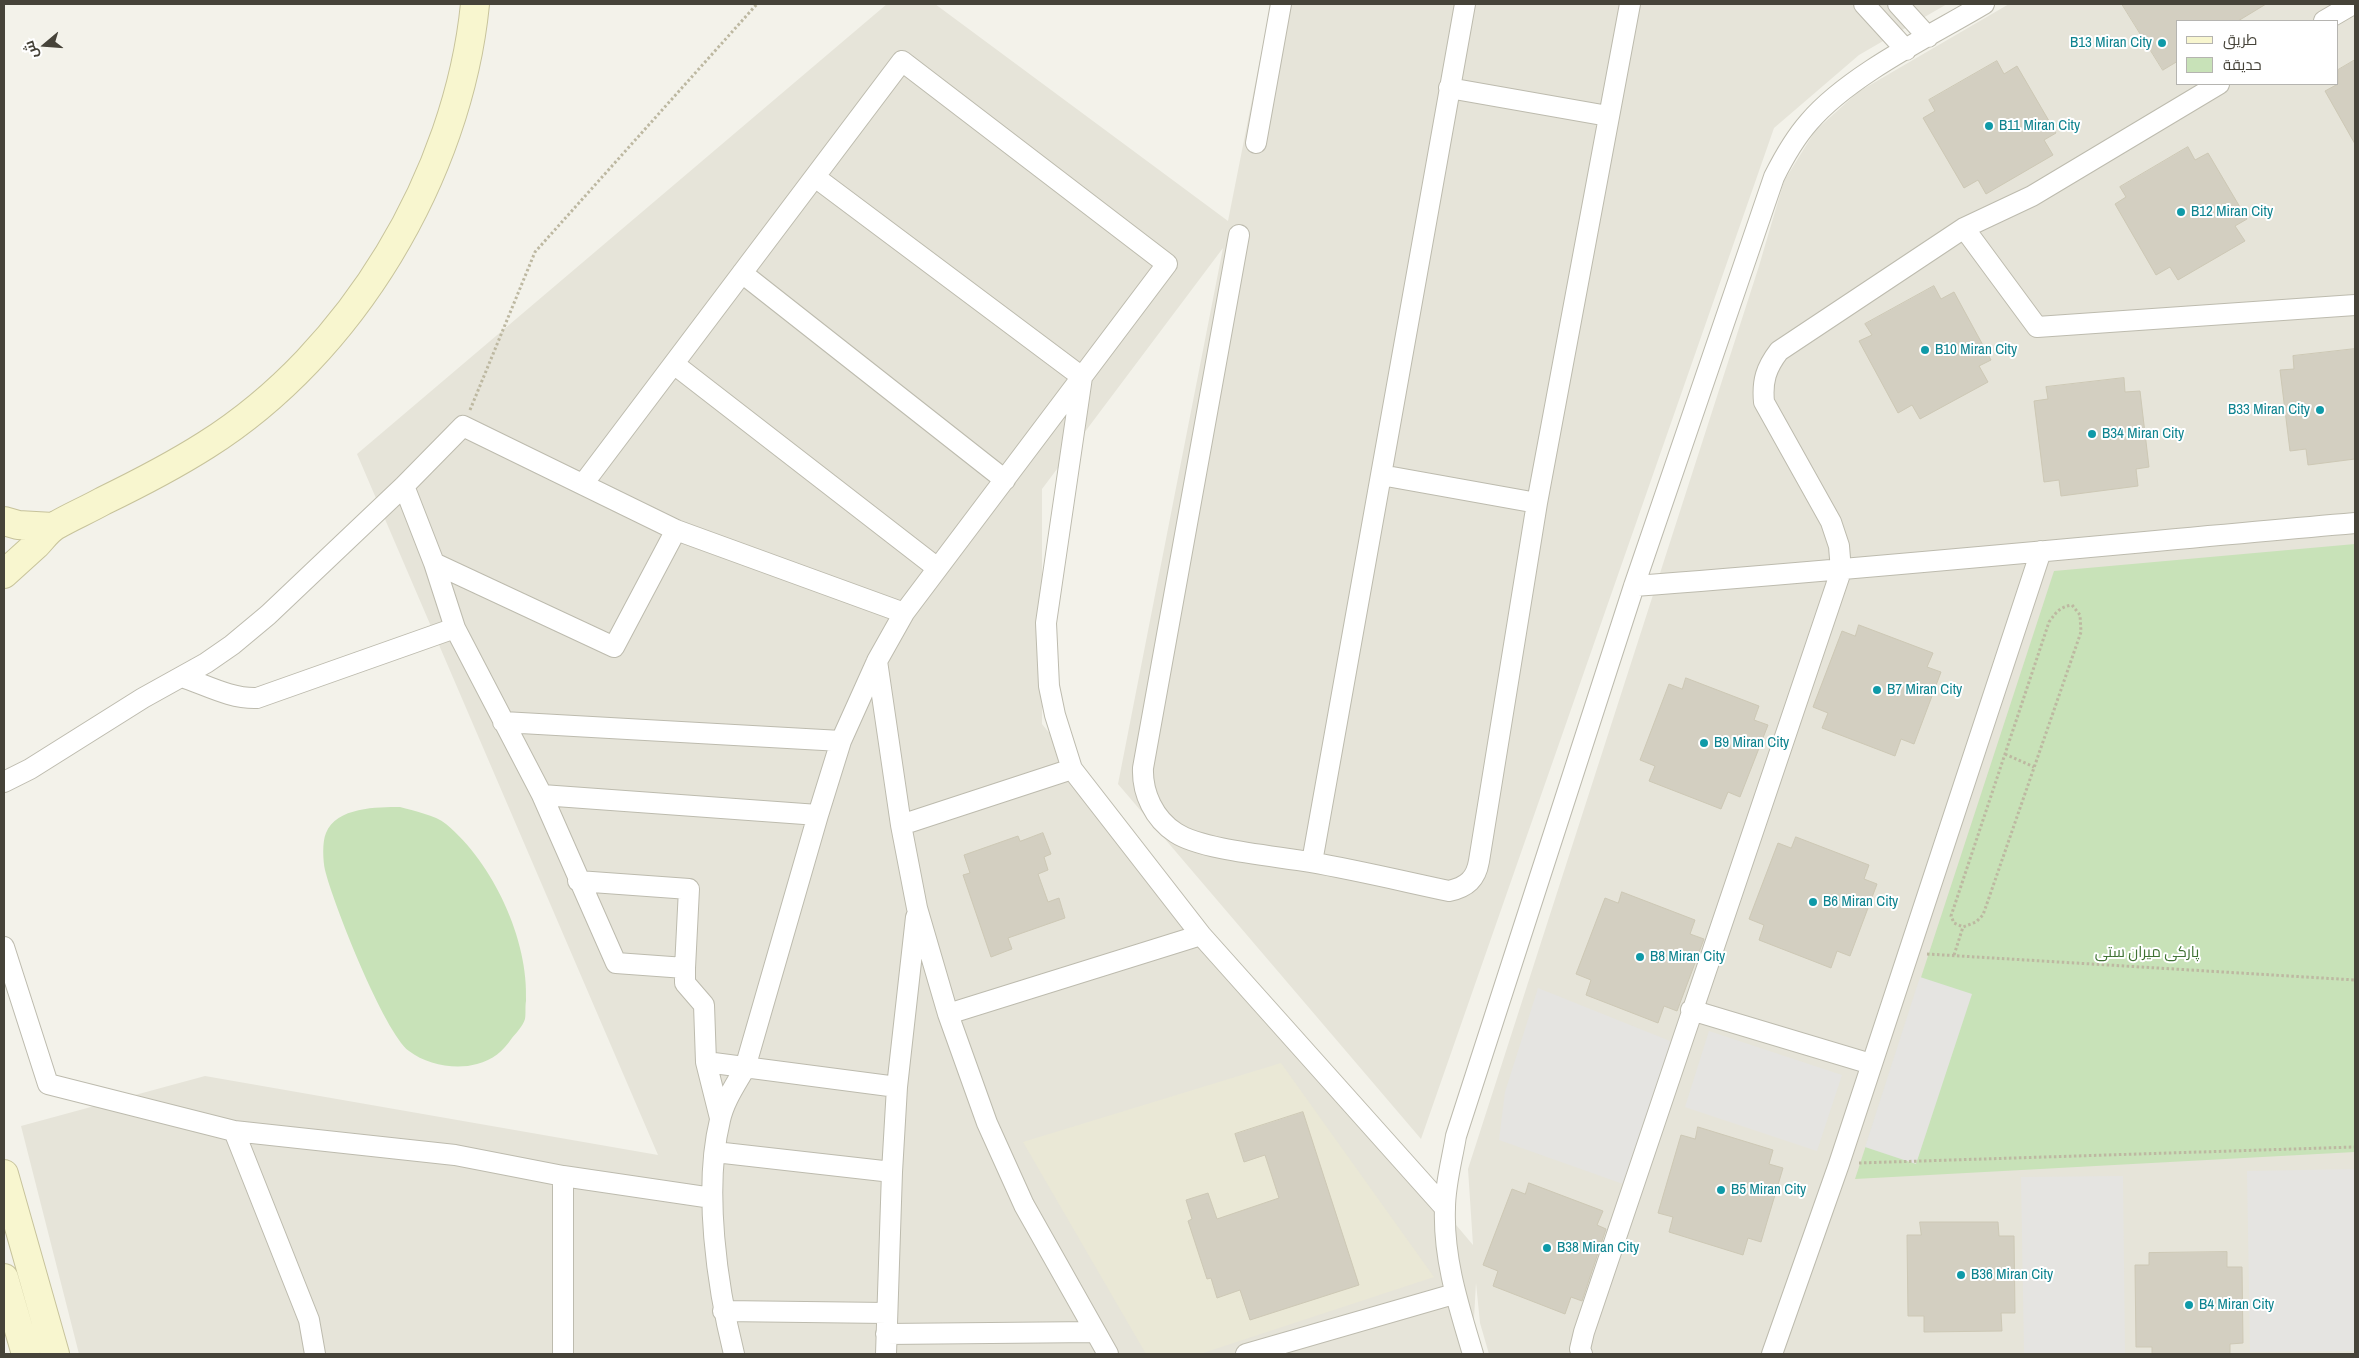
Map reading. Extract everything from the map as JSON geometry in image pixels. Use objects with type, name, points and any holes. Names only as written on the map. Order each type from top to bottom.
[{"type":"street","points":[[4,574],[53,527],[179,461],[234,426],[287,381],[339,323],[368,286],[422,195],[443,141],[460,88],[468,52],[475,4]]},
{"type":"street","points":[[1256,143],[1281,4]]},
{"type":"street","points":[[1312,862],[1464,4]]},
{"type":"street","points":[[1239,235],[1143,768],[1142,780],[1148,799],[1160,817],[1174,832],[1183,837],[1209,845],[1312,862],[1449,891],[1460,889],[1470,882],[1477,873],[1537,504],[1630,4]]},
{"type":"street","points":[[1864,4],[1906,50]]},
{"type":"street","points":[[1898,4],[1928,37]]},
{"type":"street","points":[[1474,1354],[1454,1294],[1447,1250],[1445,1208],[1456,1136],[1634,586],[1774,176],[1792,144],[1810,121],[1833,99],[1857,81],[1906,50],[1984,4]]},
{"type":"street","points":[[2326,20],[2353,4]]},
{"type":"street","points":[[583,484],[902,61],[1167,264],[1005,480],[936,567],[904,613],[877,661],[841,741],[745,1068],[732,1090],[720,1118],[715,1152],[712,1198],[723,1311],[734,1354]]},
{"type":"street","points":[[1582,1354],[1580,1349],[1584,1332],[1841,571],[1839,546],[1831,522],[1764,402],[1762,384],[1768,366],[1779,351],[1964,228],[2032,196],[2217,85]]},
{"type":"street","points":[[1449,88],[1608,116]]},
{"type":"street","points":[[815,177],[1082,377]]},
{"type":"street","points":[[1964,228],[2037,327],[2355,305]]},
{"type":"street","points":[[742,273],[1005,480]]},
{"type":"street","points":[[674,364],[936,567]]},
{"type":"street","points":[[1082,377],[1046,623],[1049,686],[1055,715],[1072,769],[1201,935],[1445,1208]]},
{"type":"street","points":[[4,782],[30,769],[136,702],[226,650],[268,616],[404,486],[463,426],[676,530],[904,613]]},
{"type":"street","points":[[1381,475],[1537,504]]},
{"type":"street","points":[[404,486],[434,563],[455,628],[542,795],[578,881],[616,963],[685,968]]},
{"type":"street","points":[[4,521],[26,526],[53,527]]},
{"type":"street","points":[[1634,586],[1841,571],[2041,550],[2355,523]]},
{"type":"street","points":[[434,563],[614,647],[676,530]]},
{"type":"street","points":[[1772,1354],[1839,1164],[2041,550]]},
{"type":"street","points":[[182,677],[232,695],[257,698],[455,628]]},
{"type":"street","points":[[877,661],[901,825],[916,908],[948,1014],[987,1123],[1024,1205],[1108,1354]]},
{"type":"street","points":[[503,722],[841,741]]},
{"type":"street","points":[[901,825],[1072,769]]},
{"type":"street","points":[[542,795],[818,815]]},
{"type":"street","points":[[578,881],[689,889],[685,983],[704,1005],[706,1062],[720,1118]]},
{"type":"street","points":[[886,1354],[897,1087],[916,908]]},
{"type":"street","points":[[948,1014],[1201,935]]},
{"type":"street","points":[[4,947],[48,1084],[234,1132],[455,1155],[563,1176],[712,1198]]},
{"type":"street","points":[[1692,1010],[1871,1064]]},
{"type":"street","points":[[706,1062],[897,1087]]},
{"type":"street","points":[[234,1132],[309,1320],[315,1354]]},
{"type":"street","points":[[715,1152],[892,1172]]},
{"type":"street","points":[[4,1174],[55,1354]]},
{"type":"street","points":[[563,1176],[563,1354]]},
{"type":"street","points":[[4,1278],[26,1354]]},
{"type":"street","points":[[1246,1354],[1454,1294]]},
{"type":"street","points":[[723,1311],[887,1313]]},
{"type":"street","points":[[886,1334],[1095,1332]]},
{"type":"path","points":[[463,426],[535,252],[757,4]]},
{"type":"path","points":[[2072,605],[2080,615],[2081,632],[2034,766],[1983,915],[1976,922],[1963,927],[1954,923],[1951,916],[2049,622],[2056,612],[2063,607],[2072,605]]},
{"type":"path","points":[[2005,754],[2034,766]]},
{"type":"path","points":[[1954,955],[1963,927]]},
{"type":"path","points":[[1908,953],[2355,980]]},
{"type":"path","points":[[1839,1164],[2355,1146]]},
{"type":"shaded area","points":[[887,4],[935,4],[1228,221],[1271,4],[1947,4],[1859,55],[1774,128],[1421,1139],[1118,784],[1223,248],[1042,489],[1042,724],[1246,976],[1473,1245],[1468,1169],[1759,266],[1784,181],[1815,131],[1858,92],[2009,4],[2355,4],[2355,1354],[1489,1354],[1480,1323],[1476,1283],[1472,1354],[79,1354],[21,1126],[205,1076],[658,1155],[357,454]]},
{"type":"shaded area","points":[[1920,977],[1972,994],[1916,1164],[1865,1147]]},
{"type":"shaded area","points":[[1538,988],[1675,1043],[1626,1185],[1499,1140],[1505,1092]]},
{"type":"shaded area","points":[[1709,1031],[1842,1075],[1817,1151],[1685,1107]]},
{"type":"shaded area","points":[[1281,1063],[1434,1277],[1200,1354],[1146,1354],[1023,1142]]},
{"type":"shaded area","points":[[2355,1169],[2355,1351],[2250,1352],[2247,1171]]},
{"type":"shaded area","points":[[2123,1176],[2125,1354],[2024,1354],[2021,1177]]},
{"type":"green space","name":"پارکی میران ستی","points":[[2355,544],[2355,1152],[1855,1179],[2054,571]]},
{"type":"green space","points":[[400,807],[436,818],[446,824],[463,840],[493,881],[505,904],[514,928],[525,977],[525,1019],[505,1047],[493,1057],[483,1062],[469,1066],[442,1065],[424,1060],[409,1051],[386,1019],[374,994],[338,910],[330,886],[325,870],[323,851],[326,833],[331,824],[348,813],[358,810]]},
{"type":"building","name":"B13 Miran City","points":[[2122,4],[2266,4],[2240,20],[2176,20],[2176,62],[2163,70]]},
{"type":"building","points":[[2355,60],[2355,144],[2325,91],[2339,85],[2339,69]]},
{"type":"building","name":"B11 Miran City","points":[[1997,61],[2004,74],[2017,66],[2056,133],[2044,140],[2053,155],[1986,194],[1978,180],[1964,188],[1923,118],[1935,111],[1929,100]]},
{"type":"building","name":"B12 Miran City","points":[[2188,147],[2195,160],[2208,153],[2247,219],[2235,226],[2245,241],[2178,280],[2170,267],[2156,275],[2115,204],[2126,197],[2120,187]]},
{"type":"building","name":"B10 Miran City","points":[[1934,286],[1941,299],[1954,292],[1991,360],[1979,366],[1988,382],[1920,419],[1912,405],[1898,413],[1859,341],[1872,335],[1865,324]]},
{"type":"building","name":"B33 Miran City","points":[[2355,349],[2355,459],[2308,465],[2306,449],[2290,451],[2280,370],[2294,369],[2293,356]]},
{"type":"building","name":"B34 Miran City","points":[[2124,378],[2125,392],[2140,391],[2149,467],[2136,469],[2138,486],[2061,496],[2059,480],[2044,482],[2034,401],[2048,399],[2046,387]]},
{"type":"building","name":"B7 Miran City","points":[[1859,625],[1933,653],[1927,667],[1941,672],[1914,744],[1901,739],[1895,756],[1822,728],[1828,713],[1813,707],[1842,631],[1855,636]]},
{"type":"building","name":"B9 Miran City","points":[[1686,678],[1759,706],[1754,720],[1768,725],[1740,797],[1728,792],[1721,809],[1649,781],[1655,766],[1640,760],[1669,684],[1682,689]]},
{"type":"building","points":[[1043,833],[1051,854],[1044,857],[1048,870],[1038,874],[1048,902],[1059,898],[1065,918],[1008,938],[1012,949],[991,957],[963,875],[970,873],[964,855],[1018,836],[1020,841]]},
{"type":"building","name":"B6 Miran City","points":[[1796,837],[1869,865],[1864,879],[1877,884],[1850,956],[1837,951],[1831,968],[1759,940],[1764,925],[1749,919],[1778,843],[1791,848]]},
{"type":"building","name":"B8 Miran City","points":[[1622,892],[1695,920],[1690,934],[1704,939],[1677,1011],[1664,1006],[1658,1023],[1586,995],[1591,980],[1576,974],[1605,898],[1618,903]]},
{"type":"building","points":[[1303,1112],[1359,1285],[1250,1320],[1240,1290],[1217,1298],[1211,1278],[1207,1279],[1188,1221],[1192,1219],[1186,1200],[1208,1193],[1217,1219],[1279,1198],[1265,1155],[1244,1162],[1235,1134]]},
{"type":"building","name":"B5 Miran City","points":[[1698,1127],[1773,1150],[1769,1164],[1783,1168],[1761,1242],[1748,1238],[1743,1255],[1669,1232],[1673,1217],[1658,1213],[1681,1135],[1695,1139]]},
{"type":"building","name":"B38 Miran City","points":[[1529,1183],[1603,1211],[1597,1225],[1606,1229],[1582,1301],[1571,1297],[1565,1314],[1493,1286],[1498,1271],[1483,1265],[1512,1189],[1525,1194]]},
{"type":"building","name":"B36 Miran City","points":[[1920,1222],[1998,1222],[1999,1236],[2014,1236],[2015,1313],[2001,1313],[2002,1331],[1924,1332],[1924,1316],[1908,1316],[1907,1235],[1921,1235]]},
{"type":"building","name":"B4 Miran City","points":[[2227,1252],[2227,1267],[2242,1267],[2243,1343],[2230,1344],[2230,1354],[2152,1354],[2152,1347],[2136,1347],[2135,1265],[2149,1265],[2149,1253]]},
{"type":"place","name":"B13 Miran City","points":[[2162,43]]},
{"type":"place","name":"B11 Miran City","points":[[1989,126]]},
{"type":"place","name":"B12 Miran City","points":[[2181,212]]},
{"type":"place","name":"B10 Miran City","points":[[1925,350]]},
{"type":"place","name":"B33 Miran City","points":[[2320,410]]},
{"type":"place","name":"B34 Miran City","points":[[2092,434]]},
{"type":"place","name":"B7 Miran City","points":[[1877,690]]},
{"type":"place","name":"B9 Miran City","points":[[1704,743]]},
{"type":"place","name":"B6 Miran City","points":[[1813,902]]},
{"type":"place","name":"B8 Miran City","points":[[1640,957]]},
{"type":"place","name":"B5 Miran City","points":[[1721,1190]]},
{"type":"place","name":"B38 Miran City","points":[[1547,1248]]},
{"type":"place","name":"B36 Miran City","points":[[1961,1275]]},
{"type":"place","name":"B4 Miran City","points":[[2189,1305]]}]
